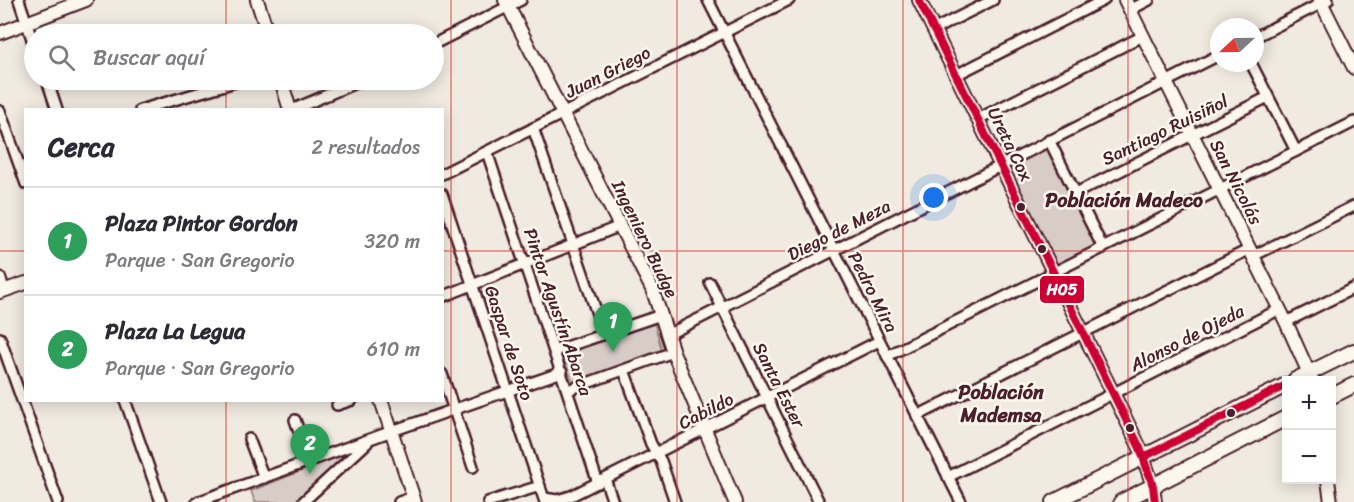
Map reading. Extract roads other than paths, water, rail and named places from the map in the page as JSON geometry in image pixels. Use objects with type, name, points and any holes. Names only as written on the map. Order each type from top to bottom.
[{"type":"main road","points":[[1313,376],[1354,351]]},
{"type":"main road","points":[[1336,394],[1354,385]]},
{"type":"main road","points":[[1054,502],[1282,388]]},
{"type":"main road","points":[[1120,502],[1282,421]]},
{"type":"street","points":[[19,0],[27,23],[86,0]]},
{"type":"street","points":[[257,0],[265,24]]},
{"type":"street","points":[[444,38],[507,3],[521,0]]},
{"type":"street","name":"Pedro Mira","points":[[708,0],[961,502]]},
{"type":"street","name":"Juan Griego","points":[[444,173],[789,0]]},
{"type":"street","name":"Ureta Cox","points":[[919,0],[1114,393],[1144,457],[1153,486],[1155,502]]},
{"type":"street","points":[[933,30],[993,0]]},
{"type":"street","points":[[956,75],[1104,0]]},
{"type":"street","points":[[1127,5],[1149,0]]},
{"type":"street","points":[[1264,32],[1323,1],[1352,60]]},
{"type":"street","name":"Ingeniero Budge","points":[[507,3],[653,291],[673,352],[735,502]]},
{"type":"street","name":"San Nicolás","points":[[1127,5],[1280,309],[1311,376]]},
{"type":"street","points":[[0,33],[24,24]]},
{"type":"street","points":[[978,119],[1143,36]]},
{"type":"street","name":"Diego de Meza","points":[[667,335],[1210,59]]},
{"type":"street","points":[[1256,72],[1296,151]]},
{"type":"street","points":[[50,90],[56,108]]},
{"type":"street","points":[[147,108],[208,90]]},
{"type":"street","points":[[284,90],[290,108]]},
{"type":"street","points":[[296,108],[338,90]]},
{"type":"street","name":"Santiago Ruisiñol","points":[[1076,193],[1268,97]]},
{"type":"street","points":[[0,111],[24,178]]},
{"type":"street","points":[[887,356],[1354,122]]},
{"type":"street","points":[[533,128],[604,334]]},
{"type":"street","name":"Ureta Cox","points":[[1049,140],[1103,248]]},
{"type":"street","name":"Pintor Agustín Abarca","points":[[487,152],[568,390],[602,481],[613,502]]},
{"type":"street","name":"Gaspar de Soto","points":[[444,200],[544,500]]},
{"type":"street","points":[[917,416],[1083,333],[1354,206]]},
{"type":"street","points":[[444,296],[620,226]]},
{"type":"street","points":[[0,277],[2,291],[24,284]]},
{"type":"street","name":"Santa Ester","points":[[710,283],[819,502]]},
{"type":"street","points":[[1286,322],[1354,288]]},
{"type":"street","name":"Alonso de Ojeda","points":[[948,477],[1280,309]]},
{"type":"street","points":[[554,351],[661,315]]},
{"type":"street","points":[[0,338],[58,502]]},
{"type":"street","name":"Cabildo","points":[[544,500],[566,498],[602,481],[879,341]]},
{"type":"street","points":[[568,390],[673,352]]},
{"type":"street","points":[[624,370],[651,444],[662,461],[675,502]]},
{"type":"street","points":[[197,502],[562,372]]},
{"type":"street","points":[[444,380],[473,467]]},
{"type":"street","points":[[126,402],[162,502]]},
{"type":"street","points":[[337,405],[346,402]]},
{"type":"street","points":[[382,402],[414,500],[399,502]]},
{"type":"street","points":[[295,420],[310,462]]},
{"type":"street","points":[[249,439],[264,478]]},
{"type":"street","points":[[303,502],[371,439]]},
{"type":"street","points":[[1329,484],[1331,502]]},
{"type":"street","points":[[488,502],[540,486]]},
{"type":"place","name":"Plaza Pintor Gordon","points":[[613,352]]},
{"type":"place","name":"Plaza La Legua","points":[[310,474]]},
{"type":"district","name":"Población Madeco","points":[[1124,200]]},
{"type":"district","name":"Población Mademsa","points":[[1001,404]]}]
